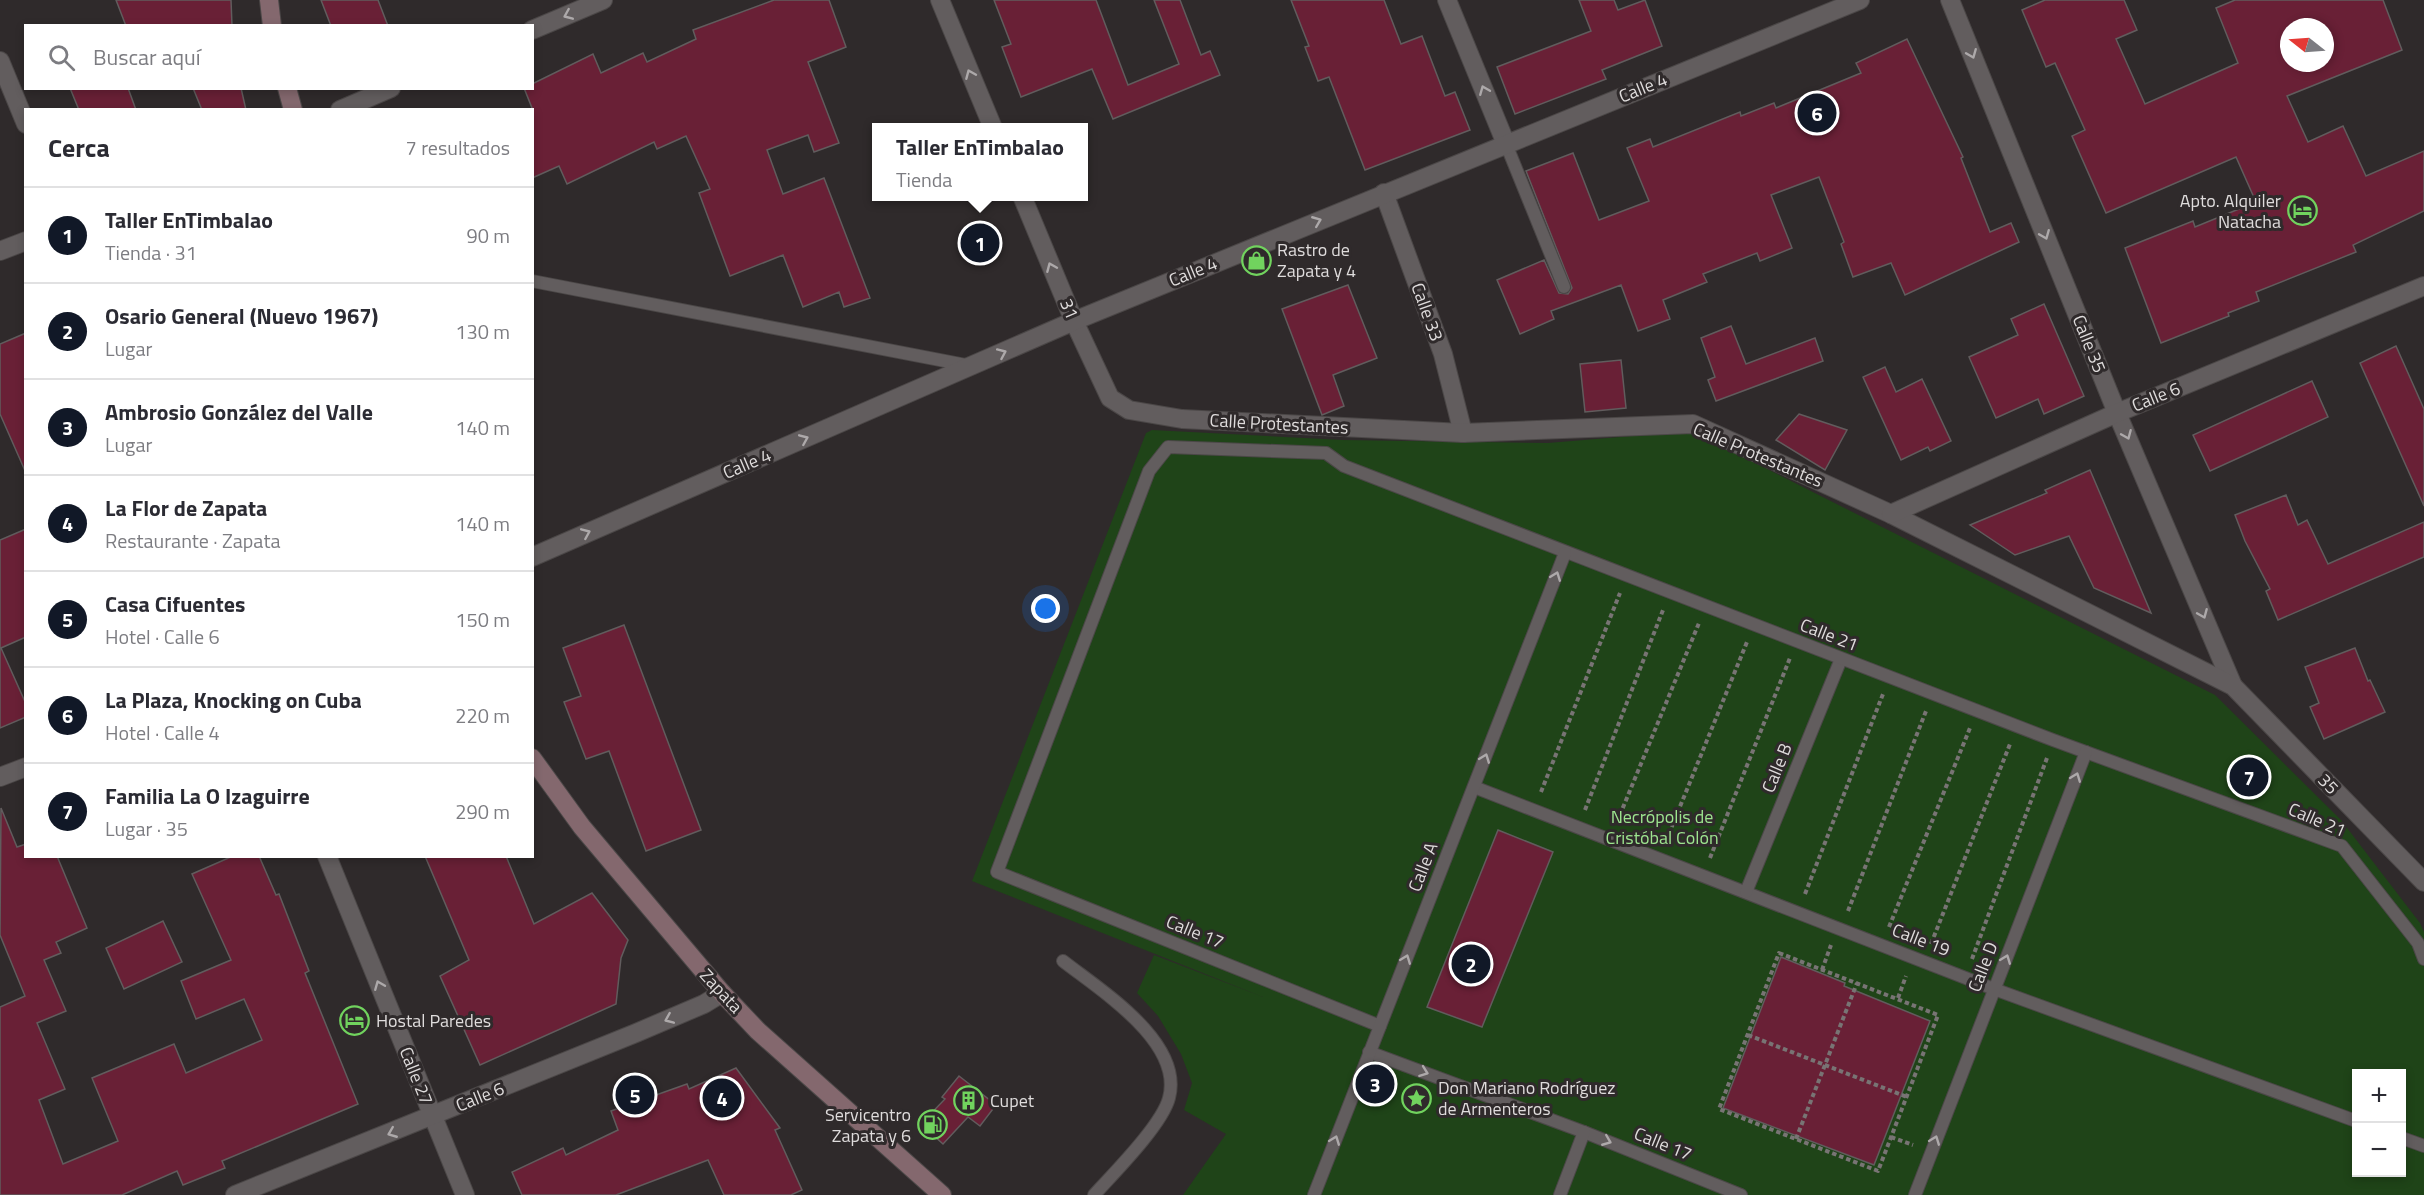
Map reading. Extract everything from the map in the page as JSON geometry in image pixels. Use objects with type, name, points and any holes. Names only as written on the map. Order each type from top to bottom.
[{"type":"main road","points":[[269,0],[272,24]]},
{"type":"main road","points":[[288,90],[292,108]]},
{"type":"main road","name":"Zapata","points":[[534,761],[582,827],[722,993],[758,1031],[942,1195]]},
{"type":"street","points":[[534,29],[603,0]]},
{"type":"street","points":[[940,0],[991,123]]},
{"type":"street","points":[[1447,0],[1506,144]]},
{"type":"street","name":"Calle 4","points":[[534,556],[1074,321],[1860,0]]},
{"type":"street","name":"Calle 35","points":[[1950,0],[2117,413],[2233,686]]},
{"type":"street","points":[[0,61],[24,119]]},
{"type":"street","points":[[345,108],[386,90]]},
{"type":"street","name":"Calle 33","points":[[1384,194],[1443,354],[1463,433]]},
{"type":"street","name":"31","points":[[1024,201],[1074,321],[1110,398],[1129,410]]},
{"type":"street","points":[[0,251],[24,242]]},
{"type":"street","name":"Calle 6","points":[[1891,514],[2117,413],[2424,286]]},
{"type":"street","name":"Calle Protestantes","points":[[1129,410],[1182,419],[1463,433],[1693,424],[1891,514],[2233,686]]},
{"type":"street","name":"35","points":[[2233,686],[2424,882]]},
{"type":"street","points":[[0,777],[24,768]]},
{"type":"street","name":"Calle 27","points":[[328,858],[465,1195]]},
{"type":"street","name":"Calle 6","points":[[235,1195],[433,1117],[636,1033],[704,1004],[722,993]]},
{"type":"lane","points":[[1506,144],[1564,287]]},
{"type":"lane","points":[[534,281],[972,366]]},
{"type":"lane","name":"Calle 21","points":[[997,872],[1149,471],[1167,447],[1326,453],[1344,466],[1565,553],[2053,740],[2342,846],[2418,943],[2424,959]]},
{"type":"lane","name":"Calle A","points":[[1314,1195],[1565,553]]},
{"type":"lane","name":"Calle B","points":[[1746,892],[1841,658]]},
{"type":"lane","name":"Calle D","points":[[1915,1195],[2086,752]]},
{"type":"lane","name":"Calle 19","points":[[1474,787],[1994,989],[2352,1120]]},
{"type":"lane","name":"Calle 17","points":[[997,872],[1380,1026]]},
{"type":"lane","points":[[1063,961],[1138,1020],[1167,1062],[1169,1099],[1131,1155],[1094,1195]]},
{"type":"lane","name":"Calle 17","points":[[1369,1052],[1584,1132],[1741,1195]]},
{"type":"lane","points":[[1560,1195],[1584,1132]]},
{"type":"lane","points":[[2406,1139],[2424,1146]]},
{"type":"path","points":[[1535,810],[1626,576]]},
{"type":"path","points":[[1578,827],[1670,593]]},
{"type":"path","points":[[1610,839],[1706,607]]},
{"type":"path","points":[[1659,858],[1754,625]]},
{"type":"path","points":[[1703,875],[1796,641]]},
{"type":"path","points":[[1798,912],[1890,677]]},
{"type":"path","points":[[1842,929],[1932,694]]},
{"type":"path","points":[[1882,944],[1977,711]]},
{"type":"path","points":[[1924,961],[2017,726]]},
{"type":"path","points":[[1965,977],[2053,740]]},
{"type":"path","points":[[1779,953],[1938,1015],[1878,1171],[1719,1109],[1748,1035],[1779,953]]},
{"type":"path","points":[[1796,1139],[1857,983]]},
{"type":"path","points":[[1748,1035],[1907,1097]]},
{"type":"green space","name":"Necrópolis de Cristóbal Colón","points":[[1152,430],[1343,440],[1548,443],[1692,431],[2215,695],[2341,820],[2420,923],[2424,932],[2424,1195],[1183,1195],[1226,1134],[1184,1110],[1192,1083],[1181,1054],[1158,1016],[1137,993],[1154,955],[1263,997],[972,881],[1146,433]]},
{"type":"building","points":[[116,0],[231,0],[232,24],[125,24]]},
{"type":"building","points":[[321,0],[378,0],[387,24],[330,24]]},
{"type":"building","points":[[774,0],[829,0],[846,47],[808,62],[839,143],[814,152],[808,135],[767,150],[783,194],[824,178],[870,298],[844,307],[839,292],[803,307],[783,255],[730,276],[699,193],[710,189],[686,136],[657,149],[654,142],[567,184],[559,166],[534,177],[534,108],[525,90],[534,90],[534,83],[593,54],[601,73],[643,53],[647,62],[696,39],[693,30]]},
{"type":"building","points":[[994,0],[1096,0],[1128,85],[1179,64],[1154,0],[1180,0],[1201,55],[1210,51],[1220,75],[1113,119],[1092,69],[1021,97],[1002,47],[1011,44]]},
{"type":"building","points":[[1291,0],[1384,0],[1401,44],[1422,36],[1445,96],[1455,92],[1470,130],[1365,170],[1329,77],[1318,81],[1305,47],[1309,46]]},
{"type":"building","points":[[1579,0],[1614,0],[1618,10],[1645,0],[1662,46],[1602,70],[1606,79],[1515,114],[1497,67],[1591,31]]},
{"type":"building","points":[[2045,0],[2124,0],[2137,30],[2116,39],[2145,104],[2238,63],[2216,8],[2235,0],[2383,0],[2402,50],[2287,96],[2308,142],[2343,126],[2366,176],[2424,151],[2424,211],[2353,245],[2356,252],[2256,292],[2259,301],[2228,313],[2229,316],[2161,343],[2125,248],[2193,221],[2195,227],[2256,202],[2236,157],[2106,213],[2072,136],[2085,130],[2055,63],[2046,67],[2022,10]]},
{"type":"building","points":[[1907,39],[1963,157],[1961,158],[1990,232],[2011,223],[2019,242],[1905,295],[1891,263],[1853,277],[1841,244],[1844,242],[1819,177],[1771,195],[1792,248],[1760,261],[1757,253],[1703,274],[1707,282],[1663,300],[1670,319],[1638,331],[1621,285],[1551,311],[1554,319],[1520,334],[1497,280],[1544,260],[1559,293],[1568,294],[1572,288],[1526,171],[1573,153],[1599,220],[1649,201],[1627,148],[1650,139],[1653,147],[1740,112],[1741,116],[1774,103],[1776,108],[1861,73],[1856,63]]},
{"type":"building","points":[[71,90],[129,90],[135,108],[78,108]]},
{"type":"building","points":[[194,90],[241,90],[246,108],[201,108]]},
{"type":"building","points":[[1348,285],[1377,358],[1333,375],[1344,406],[1322,415],[1282,309]]},
{"type":"building","points":[[2044,304],[2084,396],[2044,414],[2038,399],[1996,418],[1969,357],[2018,335],[2011,319]]},
{"type":"building","points":[[1731,326],[1746,364],[1815,338],[1823,361],[1716,401],[1708,380],[1715,377],[1701,338]]},
{"type":"building","points":[[24,334],[24,468],[0,414],[0,344]]},
{"type":"building","points":[[2396,346],[2424,409],[2424,506],[2360,363]]},
{"type":"building","points":[[1621,360],[1626,408],[1585,412],[1580,364]]},
{"type":"building","points":[[1885,367],[1896,392],[1922,379],[1951,441],[1930,451],[1928,447],[1901,460],[1863,377]]},
{"type":"building","points":[[2312,381],[2328,417],[2210,471],[2193,435]]},
{"type":"building","points":[[1799,414],[1847,430],[1825,470],[1776,440]]},
{"type":"building","points":[[2090,470],[2151,613],[2094,588],[2069,536],[2015,555],[1970,525],[2047,493],[2045,490]]},
{"type":"building","points":[[2286,495],[2298,525],[2307,520],[2328,564],[2424,522],[2424,557],[2278,620],[2266,591],[2270,589],[2245,541],[2235,515]]},
{"type":"building","points":[[24,530],[24,638],[1,648],[24,700],[24,718],[0,728],[0,540]]},
{"type":"building","points":[[624,625],[701,830],[646,851],[609,751],[586,759],[564,702],[581,696],[563,648]]},
{"type":"building","points":[[2355,648],[2368,681],[2370,680],[2385,712],[2324,739],[2310,707],[2319,703],[2305,667]]},
{"type":"building","points":[[1,808],[17,847],[24,845],[24,858],[58,858],[87,928],[56,942],[61,953],[44,960],[66,1011],[37,1023],[65,1089],[39,1100],[63,1164],[118,1141],[92,1078],[174,1044],[186,1073],[262,1040],[244,999],[196,1019],[181,981],[231,960],[192,874],[228,858],[260,858],[276,895],[279,894],[309,971],[305,973],[358,1104],[222,1161],[225,1168],[183,1185],[177,1171],[122,1195],[0,1195],[0,1007],[25,996],[0,935]]},
{"type":"building","points":[[1498,830],[1553,852],[1482,1027],[1427,1007]]},
{"type":"building","points":[[426,858],[507,858],[534,924],[592,893],[628,940],[621,958],[616,1004],[480,1065],[440,976],[469,960]]},
{"type":"building","points":[[163,921],[182,962],[124,989],[106,948]]},
{"type":"building","points":[[1781,957],[1930,1021],[1874,1165],[1723,1108]]},
{"type":"building","points":[[736,1068],[780,1128],[775,1130],[802,1190],[791,1195],[724,1195],[708,1160],[616,1195],[522,1195],[512,1172],[563,1148],[566,1155],[618,1130],[611,1111],[687,1084],[689,1089]]},
{"type":"building","points":[[959,1076],[996,1105],[980,1126],[968,1117],[943,1144],[921,1124],[945,1099],[942,1097]]},
{"type":"place","name":"La Plaza, Knocking on Cuba","points":[[1817,113]]},
{"type":"place","name":"Apto. Alquiler Natacha","points":[[2302,211]]},
{"type":"place","name":"Taller EnTimbalao","points":[[980,243]]},
{"type":"place","name":"Rastro de Zapata y 4","points":[[1256,260]]},
{"type":"place","name":"Familia La O Izaguirre","points":[[2249,777]]},
{"type":"place","name":"Osario General (Nuevo 1967)","points":[[1471,964]]},
{"type":"place","name":"Hostal Paredes","points":[[355,1021]]},
{"type":"place","name":"Ambrosio González del Valle","points":[[1375,1084]]},
{"type":"place","name":"Casa Cifuentes","points":[[635,1095]]},
{"type":"place","name":"La Flor de Zapata","points":[[722,1098]]},
{"type":"place","name":"Don Mariano Rodríguez de Armenteros","points":[[1417,1098]]},
{"type":"place","name":"Cupet","points":[[969,1101]]},
{"type":"place","name":"Servicentro Zapata y 6","points":[[932,1125]]}]
